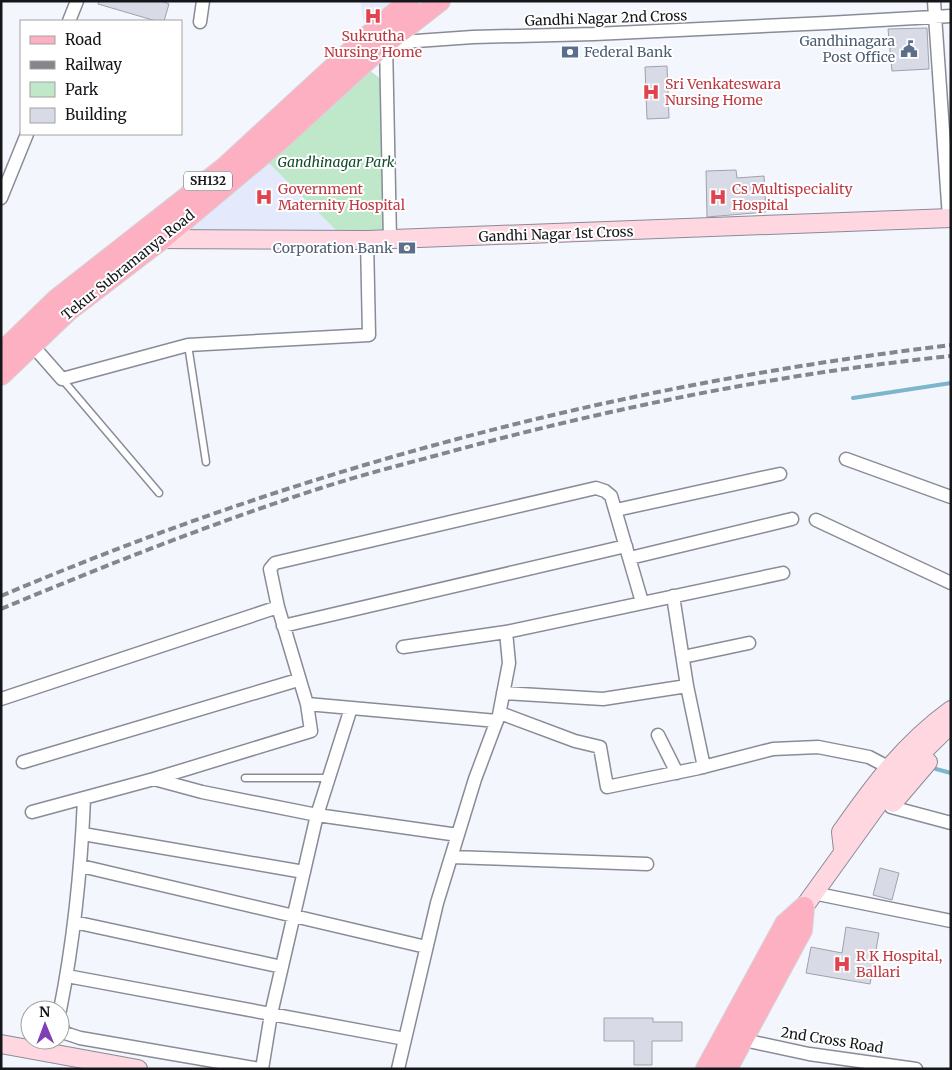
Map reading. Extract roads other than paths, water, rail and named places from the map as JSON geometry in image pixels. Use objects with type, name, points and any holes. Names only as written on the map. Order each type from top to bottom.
[{"type":"main road","name":"Tekur Subramanya Road","points":[[1,375],[68,311],[162,239],[278,141],[379,38],[409,1]]},
{"type":"main road","name":"Tekur Subramanya Road","points":[[1,353],[56,299],[224,168],[379,38],[432,4]]},
{"type":"main road","points":[[728,1069],[802,930],[809,900]]},
{"type":"main road","points":[[706,1069],[785,924],[809,900]]},
{"type":"street","points":[[69,20],[76,1]]},
{"type":"street","points":[[200,22],[203,1]]},
{"type":"street","points":[[934,1],[950,218]]},
{"type":"street","name":"Gandhi Nagar 2nd Cross","points":[[379,38],[594,34],[951,16]]},
{"type":"street","points":[[379,38],[390,240]]},
{"type":"street","points":[[1,198],[27,135]]},
{"type":"street","name":"Gandhi Nagar 1st Cross","points":[[136,238],[390,240],[950,218]]},
{"type":"street","points":[[33,346],[62,379],[188,345],[369,335],[367,240]]},
{"type":"street","points":[[846,460],[951,496]]},
{"type":"street","points":[[616,510],[780,474]]},
{"type":"street","points":[[32,812],[154,779],[311,731],[307,704],[298,680],[278,607],[270,568],[275,563],[596,488],[605,491],[611,496],[642,602]]},
{"type":"street","points":[[283,626],[792,519]]},
{"type":"street","points":[[816,520],[951,583]]},
{"type":"street","points":[[404,647],[506,632],[783,573]]},
{"type":"street","points":[[673,596],[687,686],[704,767]]},
{"type":"street","points":[[1,699],[278,607]]},
{"type":"street","points":[[398,1069],[426,947],[451,857],[498,717],[504,693],[509,662],[506,632]]},
{"type":"street","points":[[683,657],[749,644]]},
{"type":"street","points":[[23,762],[298,680]]},
{"type":"street","points":[[504,693],[603,699],[687,686]]},
{"type":"street","points":[[307,704],[498,717],[575,741],[600,746],[607,787],[704,767],[773,749],[818,747],[869,757],[888,767]]},
{"type":"street","points":[[70,1035],[80,1038],[261,1069],[271,1014],[317,815],[351,708]]},
{"type":"street","points":[[843,850],[841,832],[888,767],[925,729],[951,710]]},
{"type":"street","points":[[951,724],[899,776],[843,850],[809,900],[951,921]]},
{"type":"street","points":[[658,735],[677,773]]},
{"type":"street","points":[[843,850],[862,842],[933,755],[951,740]]},
{"type":"street","points":[[154,779],[202,792],[317,815],[458,835]]},
{"type":"street","points":[[62,1000],[67,976],[81,866],[84,799]]},
{"type":"street","points":[[891,806],[951,823]]},
{"type":"street","points":[[83,834],[304,872]]},
{"type":"street","points":[[451,857],[647,864]]},
{"type":"street","points":[[81,866],[426,947]]},
{"type":"street","points":[[74,922],[282,967]]},
{"type":"street","points":[[67,976],[405,1039]]},
{"type":"street","name":"2nd Cross Road","points":[[744,1040],[809,1054],[916,1069]]},
{"type":"street","points":[[1,1044],[138,1069]]},
{"type":"lane","points":[[188,345],[206,462]]},
{"type":"lane","points":[[62,379],[158,493]]},
{"type":"lane","points":[[245,778],[329,778]]},
{"type":"waterway","points":[[853,398],[951,383]]},
{"type":"waterway","points":[[936,769],[951,773]]},
{"type":"railway","points":[[1,596],[117,549],[233,507],[349,470],[467,436],[586,407],[706,383],[827,362],[951,345]]},
{"type":"railway","points":[[1,609],[240,515],[373,472],[521,433],[642,405],[827,372],[951,356]]},
{"type":"place","name":"Sukrutha Nursing Home","points":[[373,16]]},
{"type":"place","name":"Gandhinagara Post Office","points":[[909,49]]},
{"type":"place","name":"Federal Bank","points":[[570,52]]},
{"type":"place","name":"Sri Venkateswara Nursing Home","points":[[651,92]]},
{"type":"place","name":"Government Maternity Hospital","points":[[264,197]]},
{"type":"place","name":"Cs Multispeciality Hospital","points":[[718,197]]},
{"type":"place","name":"Corporation Bank","points":[[407,248]]},
{"type":"place","name":"R K Hospital, Ballari","points":[[842,964]]},
{"type":"park label","name":"Gandhinagar Park","points":[[336,162]]}]
